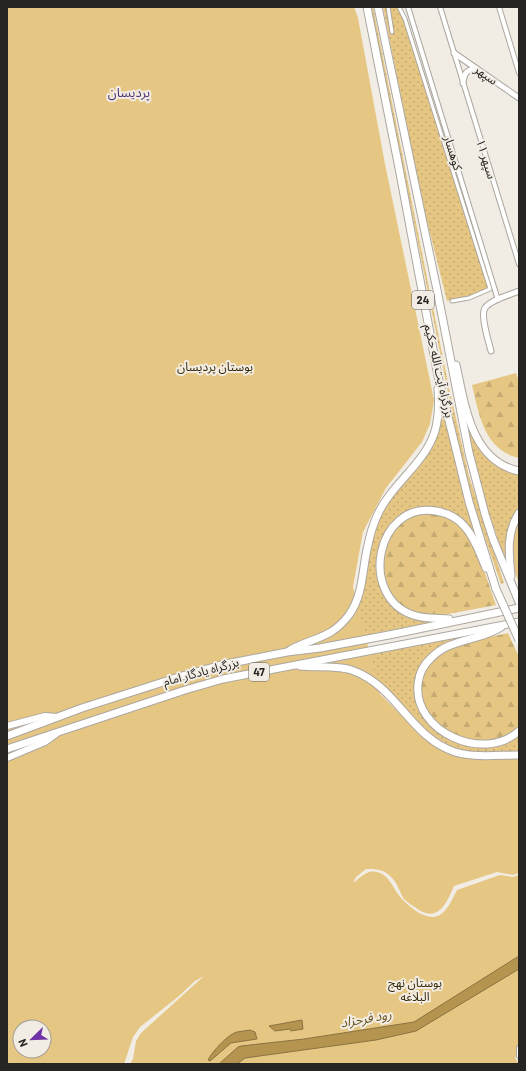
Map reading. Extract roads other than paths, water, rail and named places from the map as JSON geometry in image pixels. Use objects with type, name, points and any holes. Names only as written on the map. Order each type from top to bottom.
[{"type":"highway","name":"بزرگراه آیت الله حکیم","points":[[367,7],[438,376],[469,502],[496,589]]},
{"type":"highway","name":"بزرگراه آیت الله حکیم","points":[[378,7],[474,476],[493,539],[512,586]]},
{"type":"highway","points":[[436,285],[468,416],[474,434],[492,458],[505,467],[519,471]]},
{"type":"highway","points":[[287,652],[334,631],[343,622],[354,606],[361,586],[368,545],[377,515],[394,489],[422,456],[435,432],[438,415],[438,376]]},
{"type":"highway","points":[[459,619],[432,618],[413,615],[398,607],[386,593],[380,572],[380,555],[385,538],[397,522],[414,513],[424,511],[442,513],[455,518],[466,528],[472,537],[496,589]]},
{"type":"highway","points":[[512,586],[508,544],[513,525],[519,513]]},
{"type":"highway","name":"24","points":[[512,586],[519,602]]},
{"type":"highway","name":"24","points":[[496,589],[519,640]]},
{"type":"highway","name":"بزرگراه یادگار امام","points":[[7,736],[82,708],[221,665],[394,634],[459,619],[519,608]]},
{"type":"highway","name":"بزرگراه یادگار امام","points":[[7,749],[185,690],[223,679],[519,622]]},
{"type":"highway","points":[[505,625],[493,633],[451,644],[433,655],[421,672],[418,695],[423,710],[432,722],[444,732],[460,740],[475,743],[491,743],[505,740],[519,731]]},
{"type":"highway","points":[[292,666],[342,668],[364,675],[385,690],[426,736],[436,743],[456,752],[480,756],[519,755]]},
{"type":"main road","points":[[7,726],[45,716],[58,717]]},
{"type":"main road","points":[[7,758],[45,742],[58,732]]},
{"type":"street","points":[[388,7],[392,32]]},
{"type":"street","points":[[400,7],[406,19],[490,289],[469,298],[452,301]]},
{"type":"street","name":"کوهسار","points":[[408,7],[498,300]]},
{"type":"street","name":"سپهر ۱۱","points":[[440,7],[519,262]]},
{"type":"street","points":[[499,7],[519,73]]},
{"type":"street","name":"سپهر","points":[[454,53],[519,98]]},
{"type":"street","points":[[463,83],[466,72],[478,69]]},
{"type":"street","points":[[491,352],[483,312],[487,306],[519,291]]},
{"type":"street","points":[[519,1048],[519,1056]]},
{"type":"district","name":"پردیسان","points":[[129,92]]},
{"type":"park label","name":"بوستان پردیسان","points":[[215,367]]},
{"type":"park label","name":"بوستان نهج البلاغه","points":[[415,990]]},
{"type":"water label","name":"رود فرحزاد","points":[[366,1018]]}]
